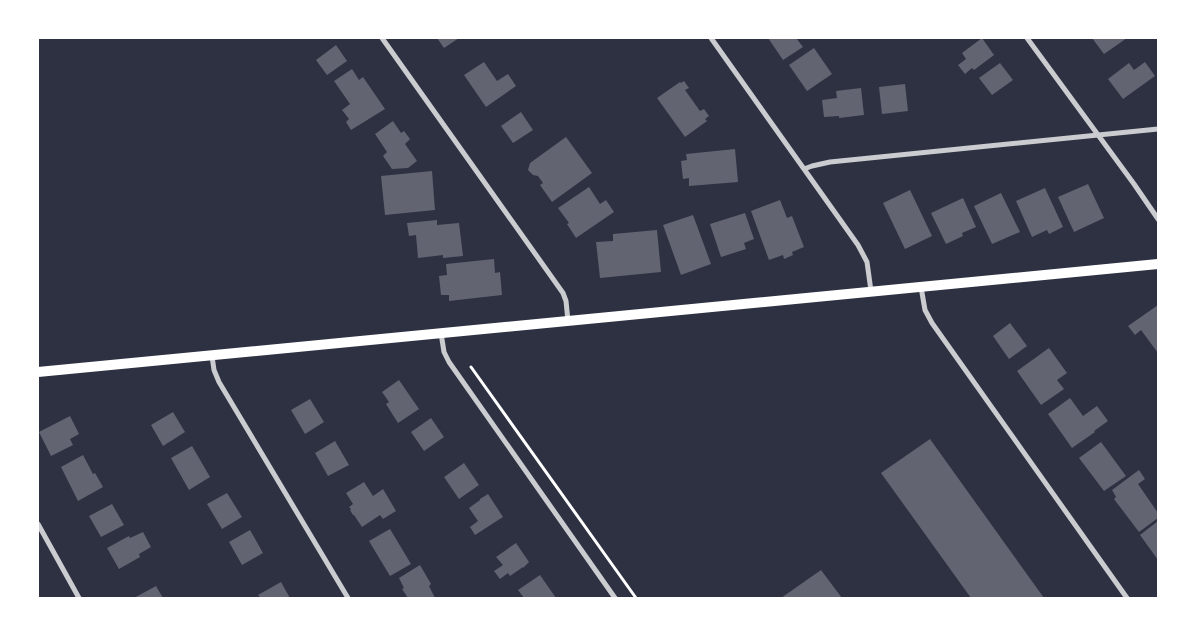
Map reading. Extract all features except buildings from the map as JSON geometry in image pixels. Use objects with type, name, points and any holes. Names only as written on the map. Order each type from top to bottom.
[{"type":"main road","points":[[38,372],[1158,264]]},
{"type":"street","points":[[382,38],[563,293],[566,301],[568,321]]},
{"type":"street","points":[[711,38],[862,252],[869,270],[871,292]]},
{"type":"street","points":[[1027,38],[1158,219]]},
{"type":"street","points":[[804,169],[830,162],[1158,130]]},
{"type":"street","points":[[921,286],[925,310],[932,323],[1127,598]]},
{"type":"street","points":[[441,333],[444,352],[449,362],[616,598]]},
{"type":"street","points":[[212,356],[214,370],[219,382],[348,598]]},
{"type":"street","points":[[38,524],[79,598]]},
{"type":"path","points":[[471,367],[636,598]]}]
